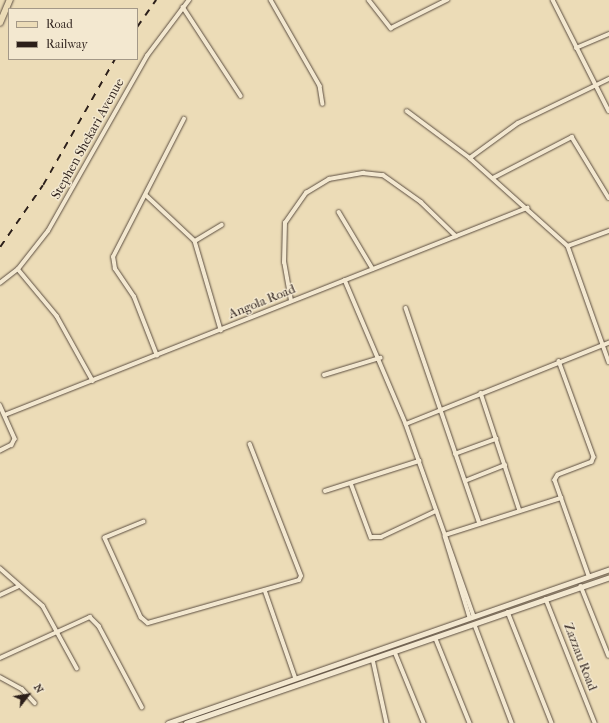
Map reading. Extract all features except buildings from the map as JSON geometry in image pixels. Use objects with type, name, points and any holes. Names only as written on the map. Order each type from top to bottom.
[{"type":"main road","points":[[0,23],[10,0]]},
{"type":"street","points":[[271,0],[320,86],[323,104]]},
{"type":"street","points":[[369,0],[390,28],[448,0]]},
{"type":"street","points":[[553,0],[594,85],[609,111]]},
{"type":"street","name":"Stephen Shekari Avenue","points":[[0,283],[18,269],[48,231],[147,56],[186,1]]},
{"type":"street","points":[[183,7],[241,96]]},
{"type":"street","points":[[576,48],[609,34]]},
{"type":"street","points":[[470,158],[518,123],[609,79]]},
{"type":"street","points":[[407,111],[470,158],[568,246],[609,362]]},
{"type":"street","points":[[157,356],[134,298],[113,262],[184,119]]},
{"type":"street","points":[[493,178],[572,136],[609,198]]},
{"type":"street","points":[[291,301],[284,263],[285,223],[306,193],[329,179],[363,173],[383,175],[421,202],[456,236]]},
{"type":"street","points":[[146,195],[195,240],[221,330]]},
{"type":"street","name":"Angola Road","points":[[5,415],[527,208]]},
{"type":"street","points":[[339,212],[373,269]]},
{"type":"street","points":[[195,240],[222,225]]},
{"type":"street","points":[[568,246],[609,231]]},
{"type":"street","points":[[18,269],[57,316],[93,380]]},
{"type":"street","points":[[345,280],[380,358],[406,424],[472,617]]},
{"type":"street","points":[[406,308],[480,524]]},
{"type":"street","points":[[406,424],[603,343],[609,343]]},
{"type":"street","points":[[324,375],[380,358]]},
{"type":"street","points":[[559,361],[594,457],[592,462],[555,477],[588,576]]},
{"type":"street","points":[[481,393],[520,511]]},
{"type":"street","points":[[0,405],[15,439],[12,445],[0,452]]},
{"type":"street","points":[[455,454],[496,439]]},
{"type":"street","points":[[144,522],[105,538],[146,622],[154,623],[265,590],[301,576],[250,445]]},
{"type":"street","points":[[325,491],[419,461]]},
{"type":"street","points":[[465,481],[505,465]]},
{"type":"street","points":[[351,483],[371,537],[381,537],[436,511]]},
{"type":"street","points":[[445,535],[561,498]]},
{"type":"street","points":[[0,568],[18,587],[43,606],[55,632],[77,668]]},
{"type":"street","points":[[168,723],[609,569]]},
{"type":"street","points":[[186,723],[436,639],[609,577]]},
{"type":"street","points":[[581,586],[609,656]]},
{"type":"street","points":[[0,595],[18,587]]},
{"type":"street","points":[[265,590],[296,679]]},
{"type":"street","name":"Zazzau Road","points":[[546,599],[595,723]]},
{"type":"street","points":[[508,612],[552,723]]},
{"type":"street","points":[[0,658],[86,617],[94,619],[142,707]]},
{"type":"street","points":[[475,624],[512,723]]},
{"type":"street","points":[[412,639],[415,646]]},
{"type":"street","points":[[436,639],[470,723]]},
{"type":"street","points":[[395,652],[424,723]]},
{"type":"street","points":[[373,659],[387,723]]},
{"type":"street","points":[[0,677],[22,689],[35,703]]},
{"type":"railway","points":[[138,26],[156,0]]},
{"type":"railway","points":[[0,247],[43,185],[114,60]]}]
